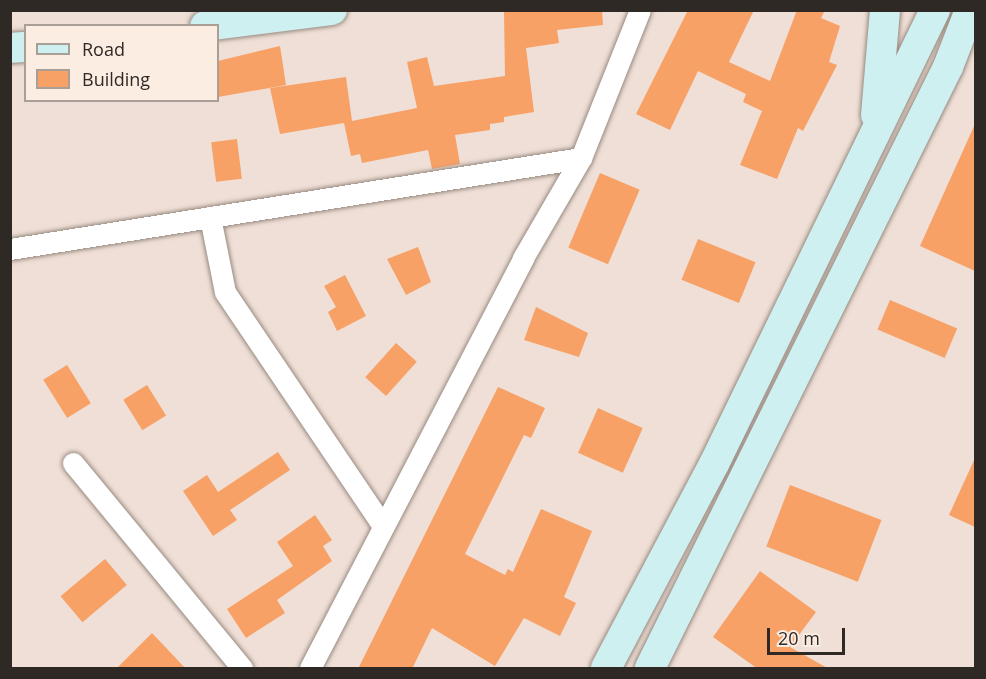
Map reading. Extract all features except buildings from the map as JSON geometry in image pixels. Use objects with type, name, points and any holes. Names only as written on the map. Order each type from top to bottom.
[{"type":"street","points":[[219,24],[332,10]]},
{"type":"street","points":[[310,669],[383,526],[581,158],[640,10]]},
{"type":"street","points":[[873,137],[885,10]]},
{"type":"street","points":[[606,669],[714,464],[935,10]]},
{"type":"street","points":[[621,640],[656,666],[948,67],[970,10]]},
{"type":"street","points":[[10,249],[581,158]]},
{"type":"street","points":[[210,217],[225,292],[383,526]]},
{"type":"street","points":[[73,463],[242,669]]}]
